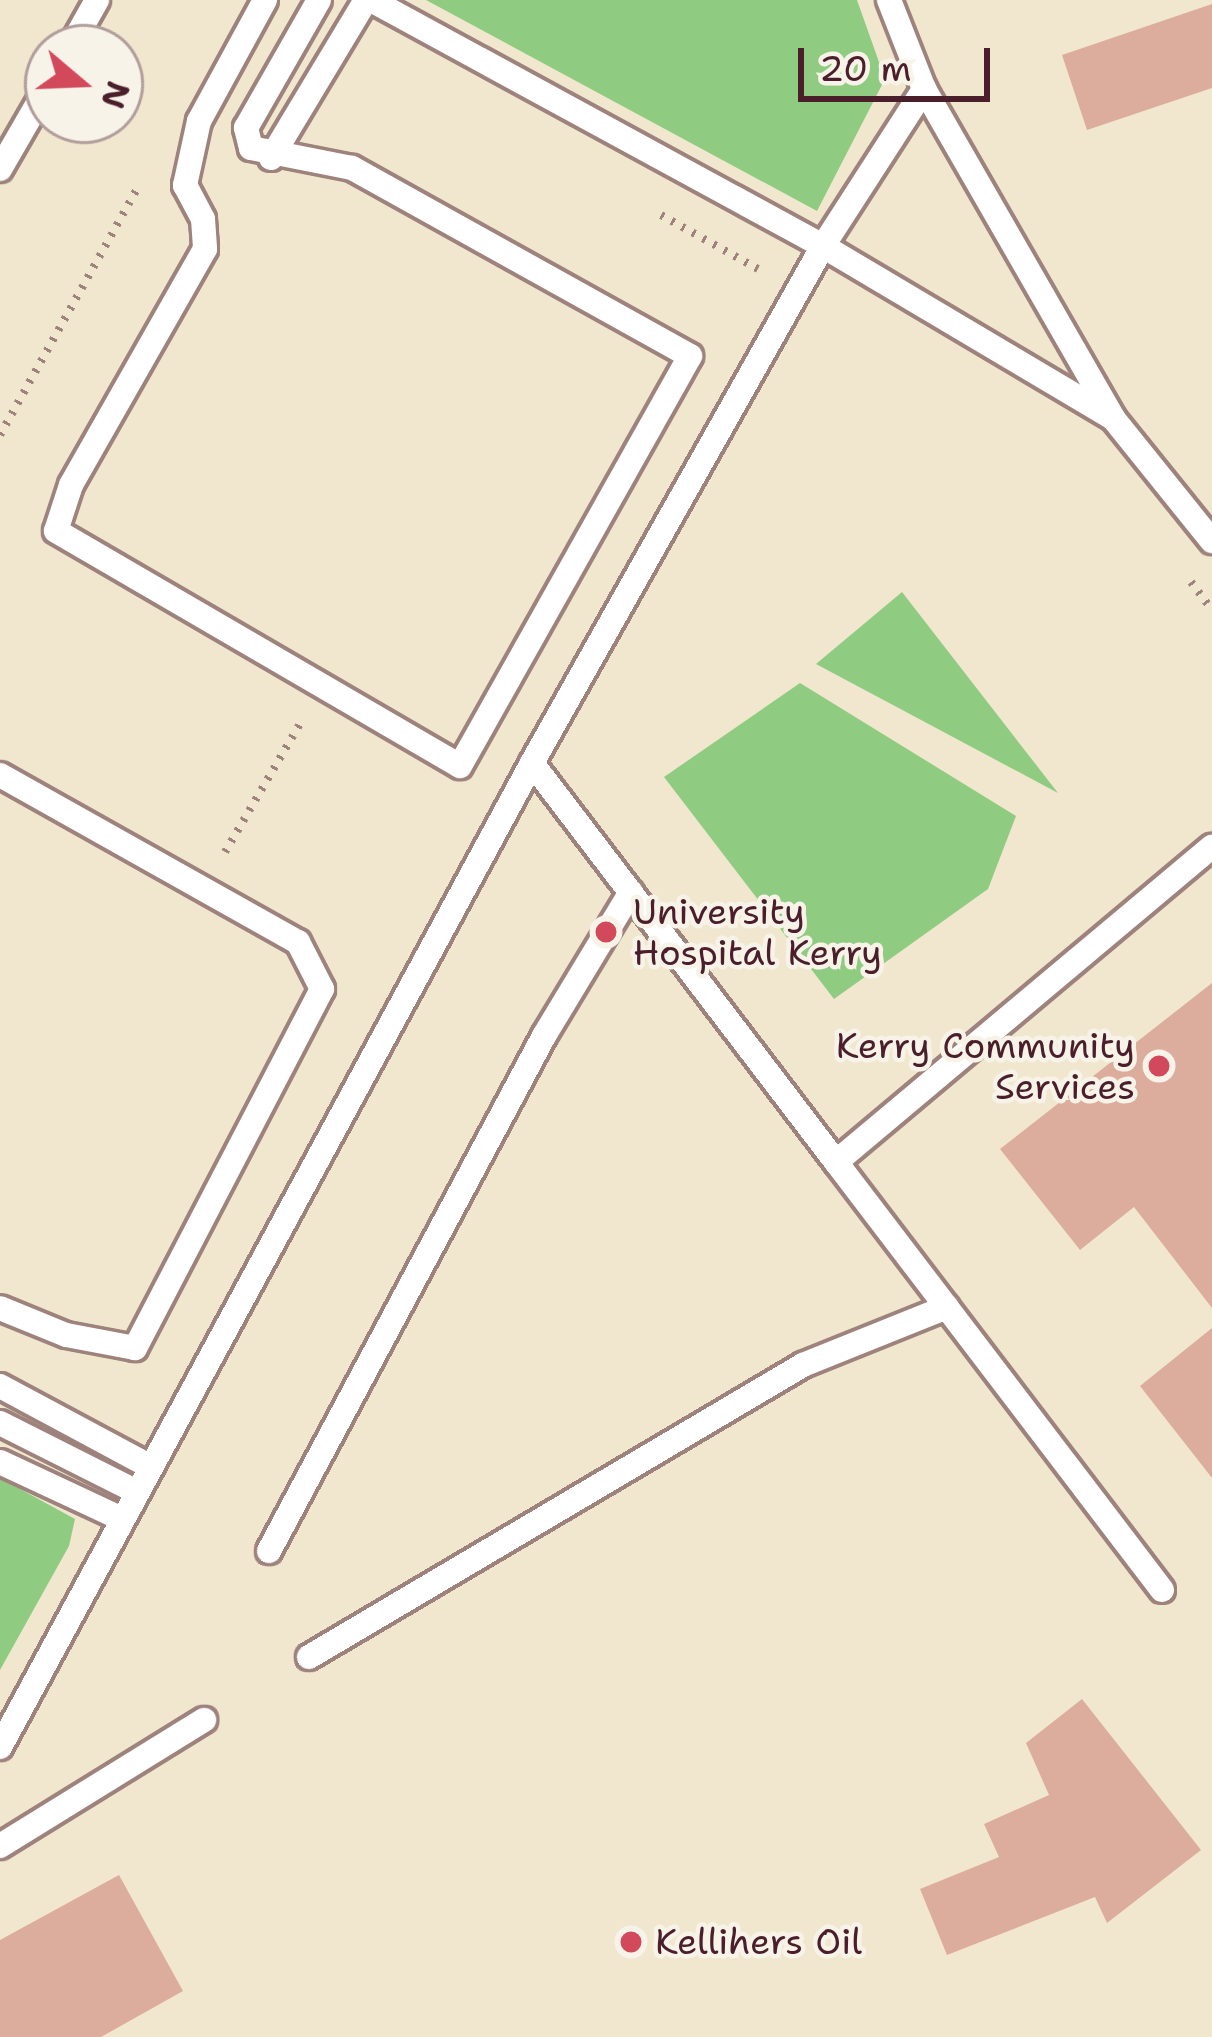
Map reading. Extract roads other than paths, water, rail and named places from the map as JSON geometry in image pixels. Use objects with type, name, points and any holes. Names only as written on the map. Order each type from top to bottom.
[{"type":"lane","points":[[265,0],[199,121],[185,185],[202,219],[205,249],[71,485],[56,531],[460,766],[690,356],[352,168],[271,158],[250,148],[246,128],[319,0]]},
{"type":"lane","points":[[271,158],[369,0],[823,246],[1113,418]]},
{"type":"lane","points":[[889,0],[924,89],[1113,418],[1212,541]]},
{"type":"lane","points":[[0,1747],[532,763],[823,246],[924,89]]},
{"type":"lane","points":[[0,169],[24,128]]},
{"type":"lane","points":[[532,763],[1162,1590]]},
{"type":"lane","points":[[0,775],[298,942],[322,989],[135,1348],[66,1335],[0,1308]]},
{"type":"lane","points":[[836,1162],[1212,846]]},
{"type":"lane","points":[[269,1550],[544,1036],[631,892]]},
{"type":"lane","points":[[309,1657],[803,1365],[947,1307]]},
{"type":"lane","points":[[0,1386],[149,1466]]},
{"type":"lane","points":[[0,1423],[135,1491]]},
{"type":"lane","points":[[0,1462],[120,1518]]},
{"type":"lane","points":[[0,1846],[204,1720]]},
{"type":"place","name":"University Hospital Kerry","points":[[606,932]]},
{"type":"place","name":"Kerry Community Services","points":[[1159,1066]]},
{"type":"place","name":"Kellihers Oil","points":[[631,1942]]}]
